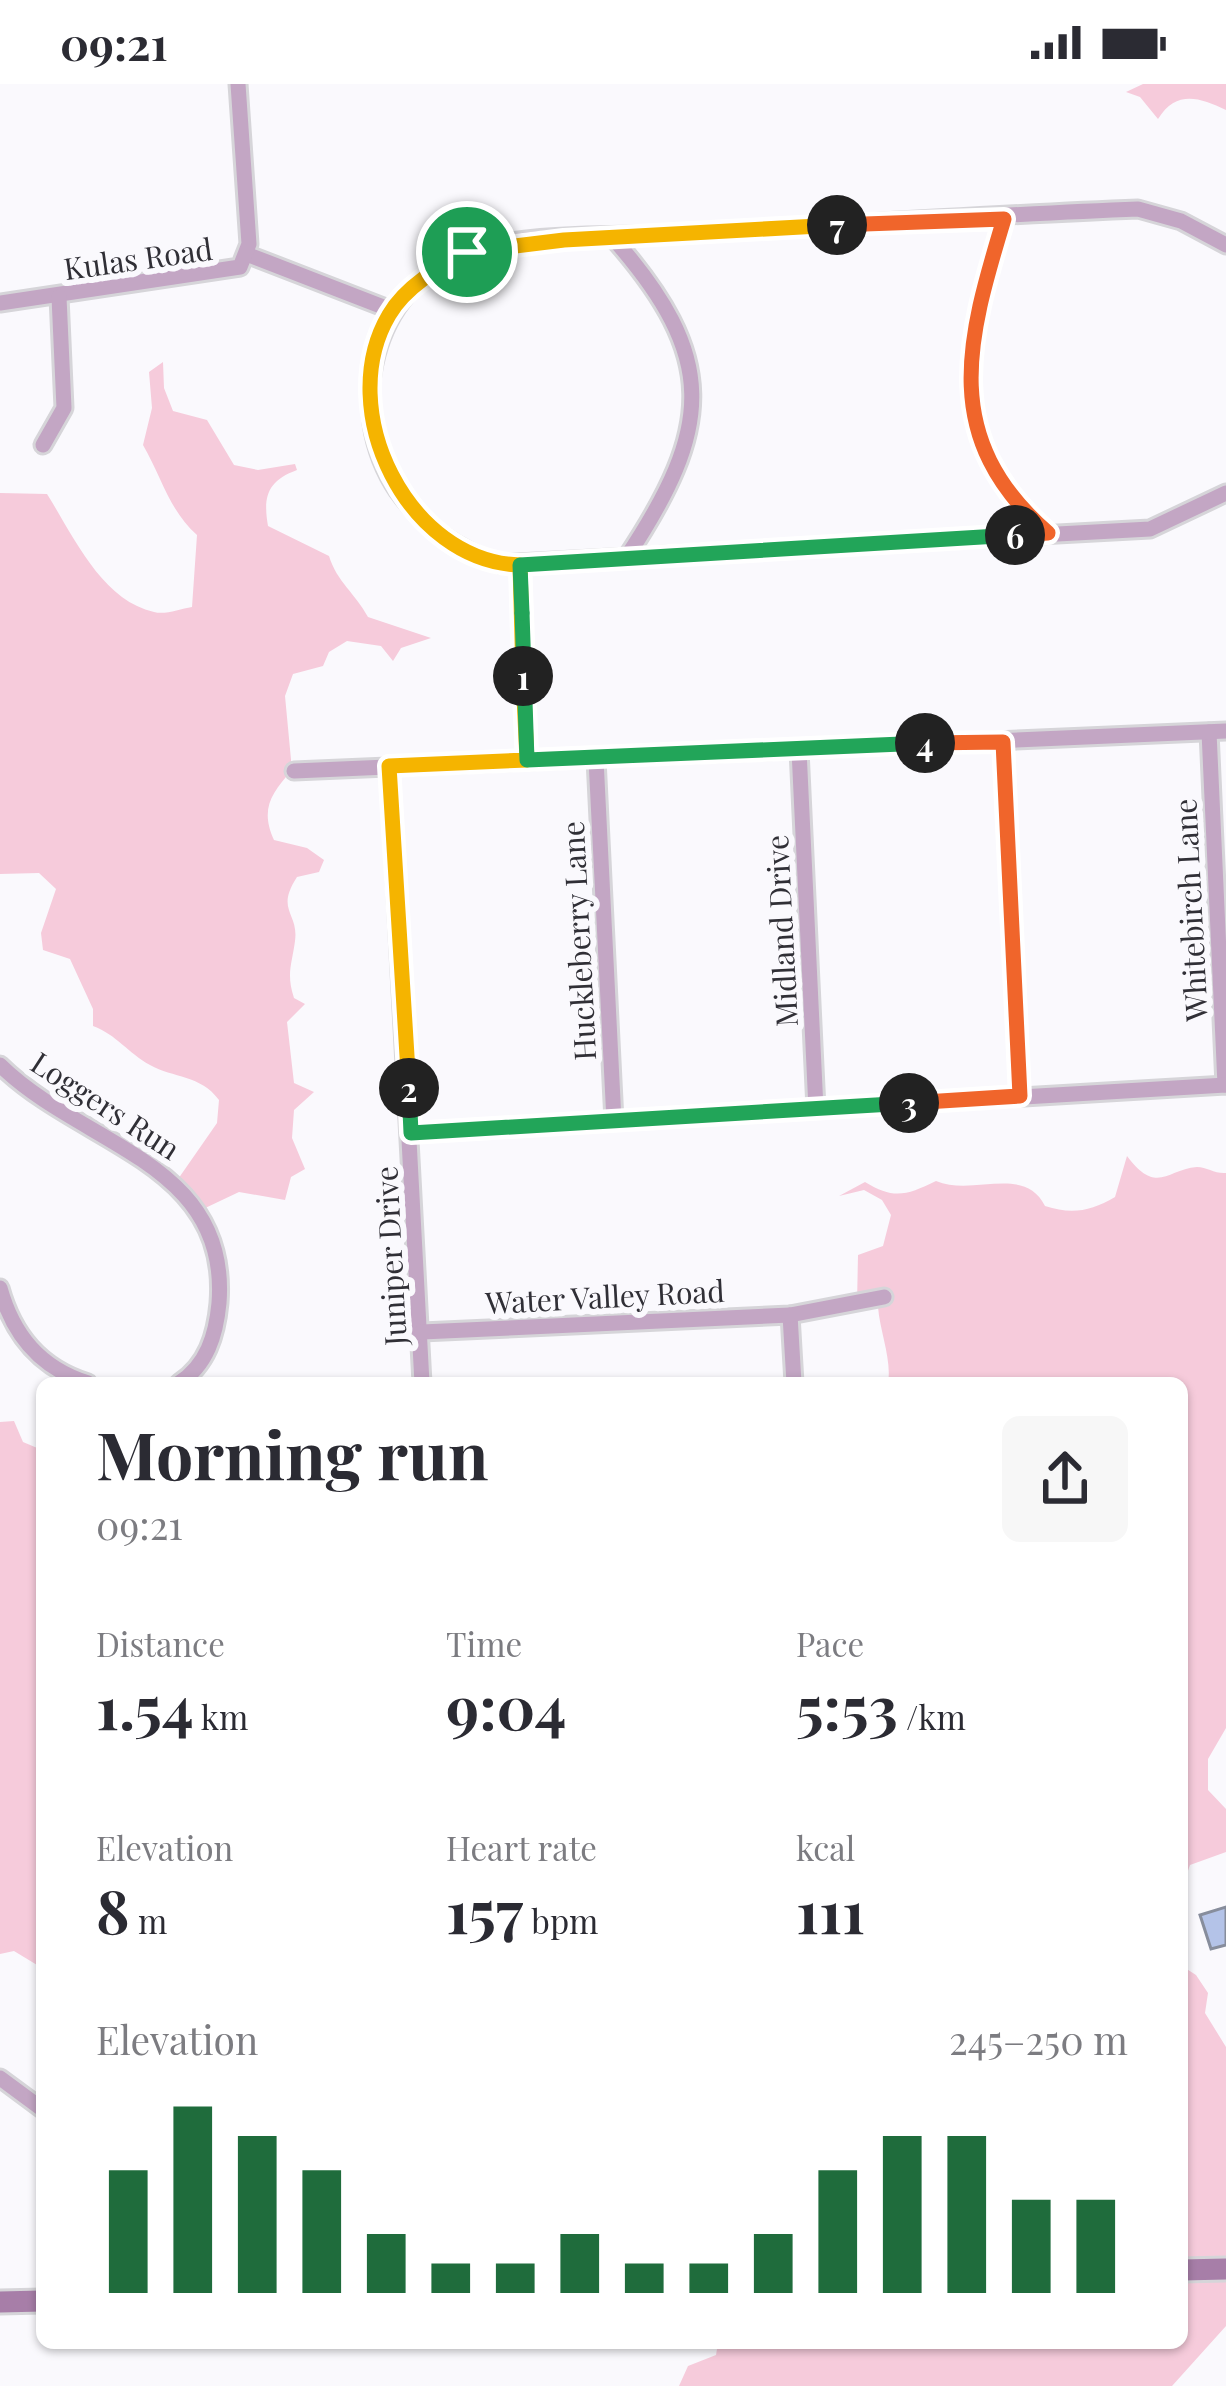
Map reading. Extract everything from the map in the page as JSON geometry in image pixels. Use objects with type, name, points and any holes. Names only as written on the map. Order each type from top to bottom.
[{"type":"street","name":"Kulas Road","points":[[0,303],[230,272],[249,254],[238,84]]},
{"type":"street","points":[[1226,245],[1165,214],[1138,209],[612,237],[467,252],[431,274],[391,310],[377,339],[374,403],[375,433],[398,490],[444,538],[474,556],[520,565],[1150,529],[1226,494]]},
{"type":"street","points":[[1004,219],[973,322],[968,382],[973,417],[999,483],[1048,533]]},
{"type":"street","points":[[612,237],[659,292],[685,345],[695,399],[674,473],[626,558]]},
{"type":"street","points":[[249,254],[391,310]]},
{"type":"street","points":[[43,445],[64,408],[59,297]]},
{"type":"street","points":[[520,565],[527,760]]},
{"type":"street","points":[[294,770],[1217,731]]},
{"type":"street","name":"Whitebirch Lane","points":[[1217,731],[1226,1085]]},
{"type":"street","points":[[1003,742],[1020,1096]]},
{"type":"street","name":"Midland Drive","points":[[799,750],[816,1109]]},
{"type":"street","name":"Huckleberry Lane","points":[[596,759],[614,1120]]},
{"type":"street","name":"Juniper Drive","points":[[389,766],[422,1377]]},
{"type":"street","name":"Loggers Run","points":[[0,1065],[78,1125],[159,1170],[197,1205],[218,1267],[218,1316],[209,1350],[184,1377]]},
{"type":"street","points":[[411,1133],[1226,1085]]},
{"type":"street","points":[[0,1288],[24,1342],[43,1362],[75,1377]]},
{"type":"street","name":"Water Valley Road","points":[[422,1331],[790,1316],[884,1297]]},
{"type":"street","points":[[790,1316],[794,1377]]},
{"type":"street","points":[[0,2078],[36,2105]]},
{"type":"street","points":[[1188,2270],[1226,2270]]},
{"type":"street","points":[[0,2302],[36,2301]]},
{"type":"shaded area","points":[[1143,84],[1226,84],[1226,110],[1207,102],[1180,100],[1158,119],[1140,97],[1126,92]]},
{"type":"shaded area","points":[[163,362],[164,388],[173,411],[207,420],[234,465],[258,470],[295,464],[297,470],[279,479],[269,491],[268,526],[329,556],[368,617],[431,638],[401,648],[393,661],[381,646],[347,641],[329,652],[323,666],[293,674],[285,696],[292,770],[273,795],[268,819],[274,840],[307,848],[324,860],[319,872],[297,877],[288,897],[295,931],[290,982],[294,998],[305,1004],[287,1022],[294,1083],[314,1092],[294,1110],[292,1138],[305,1169],[291,1177],[285,1200],[239,1192],[201,1210],[176,1182],[217,1123],[219,1100],[195,1081],[150,1065],[93,1026],[93,1009],[70,959],[43,950],[41,933],[56,889],[39,873],[0,874],[0,493],[47,494],[90,564],[135,605],[158,613],[192,607],[197,535],[173,504],[143,445],[152,408],[149,372]]},
{"type":"shaded area","points":[[1127,1156],[1154,1178],[1197,1167],[1226,1173],[1226,1728],[1208,1759],[1208,1790],[1226,1809],[1226,1852],[1190,1865],[1188,1871],[1188,1377],[888,1377],[878,1307],[857,1304],[858,1255],[883,1246],[891,1215],[882,1200],[864,1190],[839,1196],[865,1182],[900,1194],[936,1181],[966,1186],[1011,1184],[1036,1194],[1045,1206],[1064,1210],[1098,1206],[1115,1197]]},
{"type":"shaded area","points":[[14,1421],[23,1442],[36,1447],[36,1964],[14,1951],[0,1954],[0,1422]]},
{"type":"shaded area","points":[[1188,1970],[1196,1975],[1208,1993],[1205,2013],[1226,2047],[1226,2326],[1172,2386],[679,2386],[688,2366],[716,2355],[717,2349],[1188,2349]]},
{"type":"building","points":[[1226,1907],[1226,1945],[1211,1949],[1200,1915]]},
{"type":"route","points":[[467,252],[444,264],[391,310],[377,339],[375,433],[398,490],[444,538],[474,556],[520,565],[524,693],[527,760],[389,766],[411,1133],[1020,1096],[1003,742],[527,760],[520,565],[1048,533],[999,483],[973,417],[968,382],[973,322],[1004,219],[766,226],[515,244],[467,252]]}]
